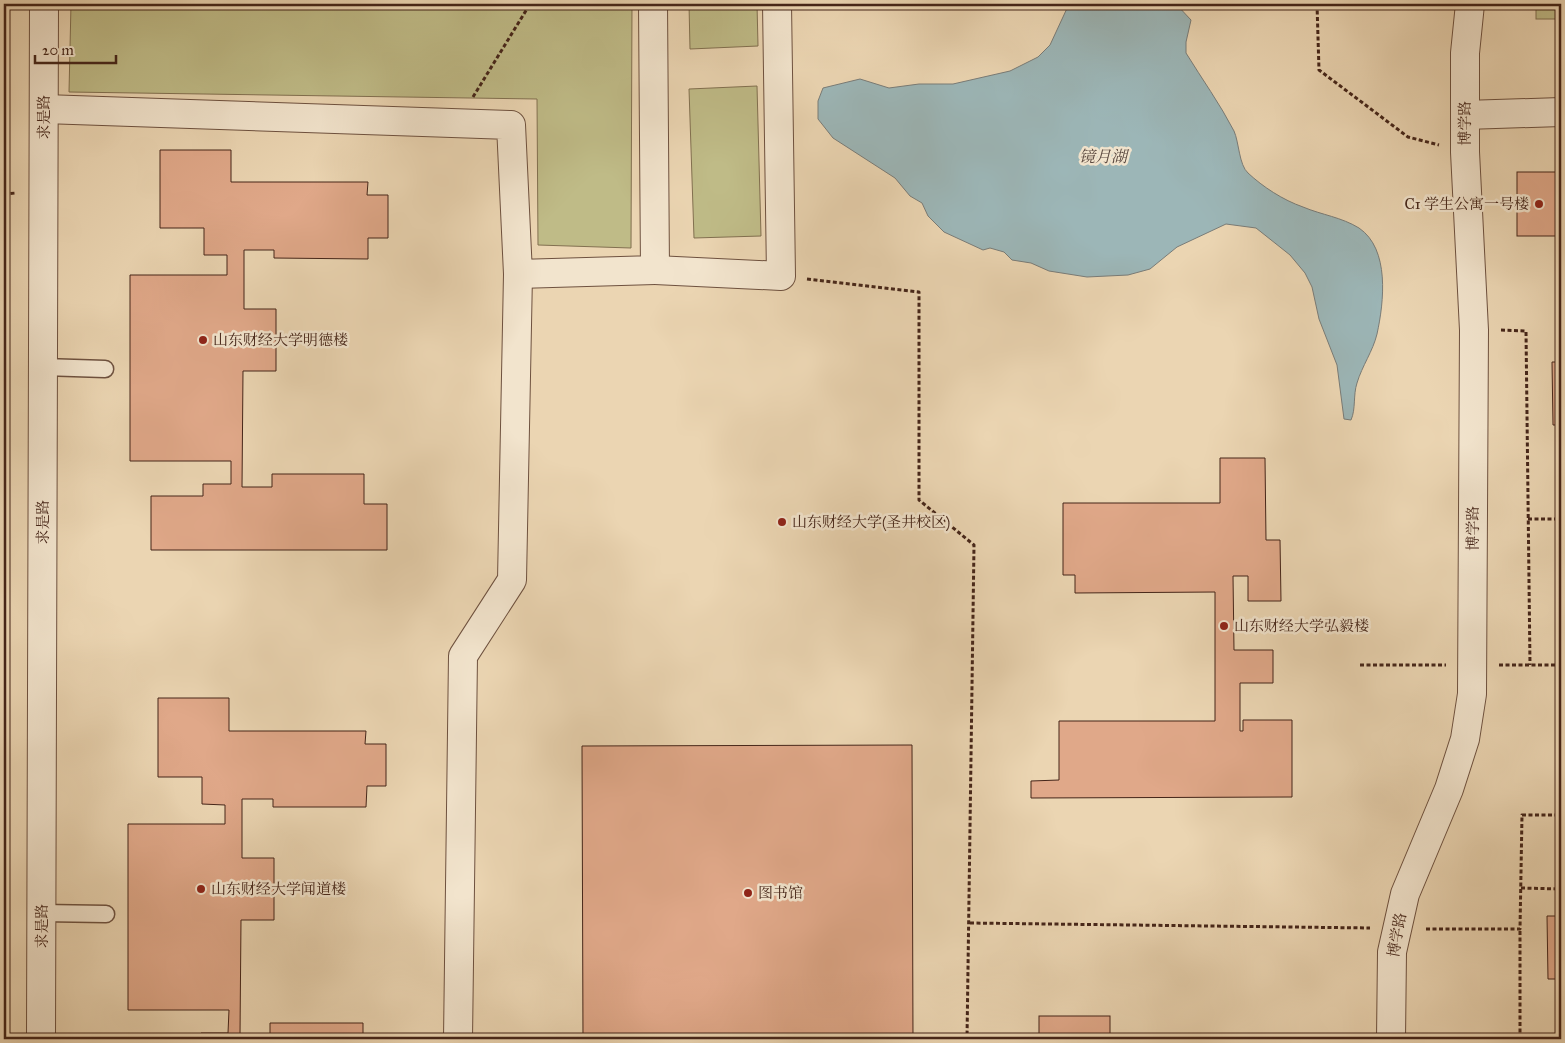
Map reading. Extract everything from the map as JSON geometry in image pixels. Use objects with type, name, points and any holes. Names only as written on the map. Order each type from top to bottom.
[{"type":"street","name":"求是路","points":[[41,1039],[44,4]]},
{"type":"street","points":[[653,4],[655,270]]},
{"type":"street","points":[[518,274],[655,270],[781,276],[777,4]]},
{"type":"street","name":"博学路","points":[[1391,1039],[1392,952],[1405,894],[1449,789],[1465,739],[1472,694],[1474,330],[1465,152],[1465,53],[1470,4]]},
{"type":"street","points":[[44,109],[511,125],[518,274],[512,580],[463,656],[458,1039]]},
{"type":"street","points":[[1465,115],[1561,112]]},
{"type":"lane","points":[[43,367],[105,369]]},
{"type":"lane","points":[[42,912],[106,914]]},
{"type":"path","points":[[457,123],[530,4]]},
{"type":"path","points":[[1317,4],[1319,70],[1408,137],[1465,152]]},
{"type":"path","points":[[781,276],[919,292],[918,500],[974,544],[967,1039]]},
{"type":"path","points":[[1526,331],[1530,665]]},
{"type":"path","points":[[1528,519],[1561,519]]},
{"type":"path","points":[[1360,665],[1561,665]]},
{"type":"path","points":[[1520,1039],[1522,815],[1561,815]]},
{"type":"path","points":[[1521,888],[1561,889]]},
{"type":"path","points":[[970,923],[1520,929]]},
{"type":"shaded area","points":[[71,4],[632,4],[631,248],[538,245],[537,99],[69,92]]},
{"type":"shaded area","points":[[689,4],[757,4],[758,46],[690,49]]},
{"type":"shaded area","points":[[1536,4],[1561,4],[1561,19],[1536,19]]},
{"type":"shaded area","points":[[757,86],[761,236],[694,238],[689,89]]},
{"type":"water","name":"镜月湖","points":[[1069,4],[1176,4],[1191,20],[1186,42],[1186,53],[1234,131],[1243,165],[1248,173],[1281,197],[1310,210],[1352,224],[1369,237],[1376,249],[1380,262],[1383,292],[1382,307],[1377,334],[1357,383],[1351,420],[1344,419],[1337,365],[1319,319],[1312,287],[1305,273],[1290,255],[1256,228],[1226,224],[1177,247],[1150,269],[1128,275],[1087,277],[1049,271],[1031,263],[1012,260],[1004,252],[990,248],[983,250],[944,232],[928,216],[922,203],[910,196],[895,178],[833,138],[818,119],[818,101],[823,88],[860,79],[889,88],[919,84],[953,84],[1010,71],[1038,57],[1050,45]]},
{"type":"building","name":"山东财经大学明德楼","points":[[160,150],[231,150],[231,182],[368,182],[367,195],[388,195],[388,238],[368,238],[368,259],[274,258],[274,250],[244,250],[244,309],[276,309],[276,371],[243,371],[242,487],[272,487],[272,474],[364,474],[364,504],[387,504],[387,550],[151,550],[151,496],[203,496],[203,484],[231,484],[231,461],[130,461],[130,275],[227,275],[227,255],[204,255],[204,228],[160,228]]},
{"type":"building","name":"C1 学生公寓一号楼","points":[[1517,172],[1561,172],[1561,236],[1517,236]]},
{"type":"building","points":[[1552,362],[1561,362],[1561,425],[1553,425]]},
{"type":"building","name":"山东财经大学弘毅楼","points":[[1220,458],[1265,458],[1266,540],[1280,540],[1281,601],[1248,601],[1248,576],[1233,576],[1234,650],[1273,650],[1273,683],[1240,683],[1240,731],[1243,731],[1243,720],[1292,720],[1292,797],[1031,798],[1031,781],[1059,780],[1059,721],[1215,721],[1215,592],[1075,593],[1075,575],[1063,575],[1063,503],[1220,503]]},
{"type":"building","name":"山东财经大学闻道楼","points":[[158,698],[229,698],[229,731],[366,731],[365,744],[386,744],[386,786],[367,786],[366,807],[273,807],[273,799],[242,799],[242,858],[274,858],[274,920],[241,920],[240,1035],[270,1035],[270,1023],[363,1023],[363,1039],[201,1039],[201,1033],[228,1033],[229,1010],[128,1010],[128,824],[225,824],[225,805],[202,804],[202,777],[158,777]]},
{"type":"building","name":"图书馆","points":[[912,745],[913,1039],[583,1039],[582,746]]},
{"type":"building","points":[[1547,916],[1561,916],[1561,979],[1548,979]]},
{"type":"building","points":[[1039,1016],[1110,1016],[1110,1039],[1039,1039]]},
{"type":"building","points":[[1260,1035],[1287,1035],[1287,1039],[1260,1039]]},
{"type":"place","name":"C1 学生公寓一号楼","points":[[1539,204]]},
{"type":"place","name":"山东财经大学明德楼","points":[[203,340]]},
{"type":"place","name":"山东财经大学(圣井校区)","points":[[782,522]]},
{"type":"place","name":"山东财经大学弘毅楼","points":[[1224,626]]},
{"type":"place","name":"山东财经大学闻道楼","points":[[201,889]]},
{"type":"place","name":"图书馆","points":[[748,893]]}]
